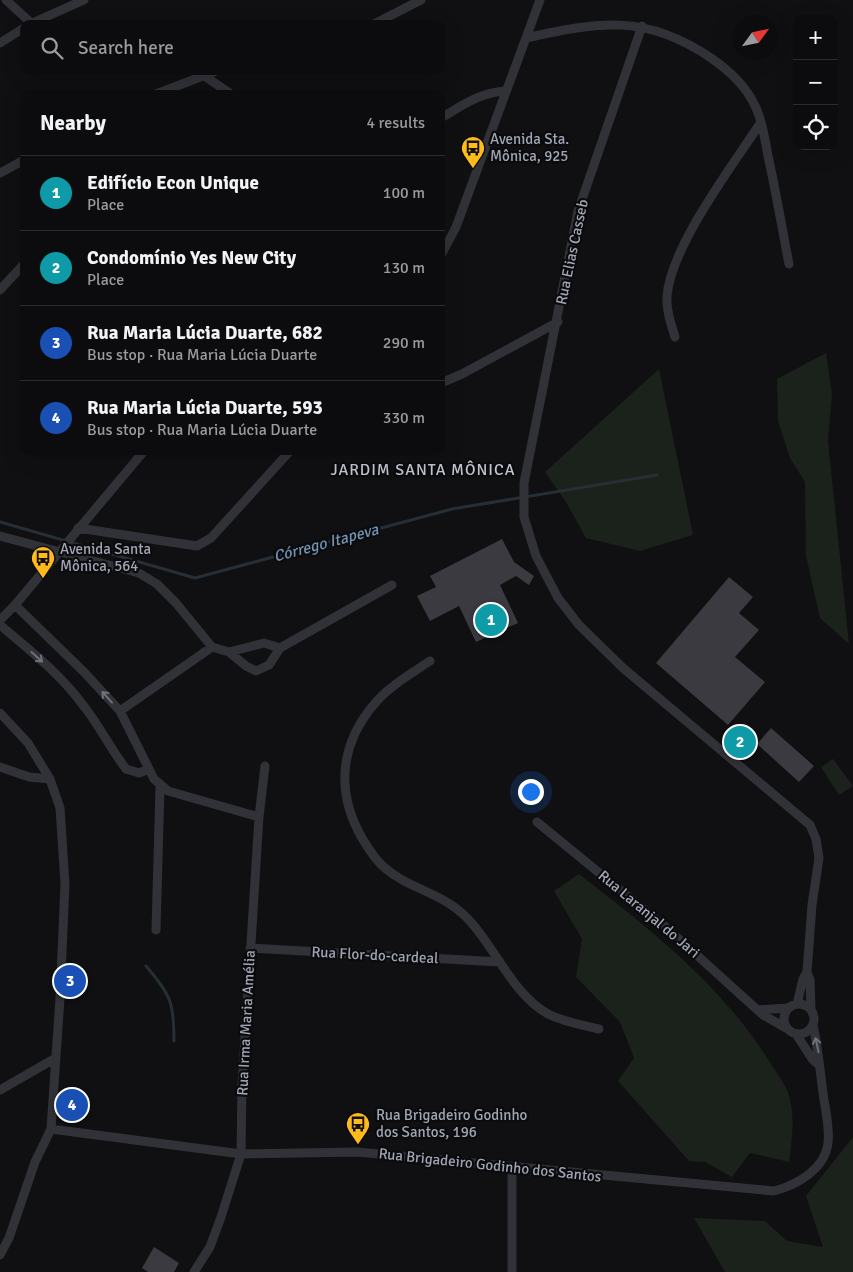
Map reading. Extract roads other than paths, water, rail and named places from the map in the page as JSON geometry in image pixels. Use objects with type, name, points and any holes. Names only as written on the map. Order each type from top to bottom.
[{"type":"street","points":[[6,0],[24,20]]},
{"type":"street","points":[[39,20],[84,0]]},
{"type":"street","points":[[382,20],[421,0]]},
{"type":"street","points":[[445,248],[456,227],[505,90],[540,0]]},
{"type":"street","points":[[526,38],[595,25],[642,26],[668,33],[691,44],[722,66],[750,97],[761,122],[789,264]]},
{"type":"street","name":"Rua Elias Casseb","points":[[642,26],[578,211],[558,322],[524,486],[524,517],[536,556],[558,598],[580,625],[623,668],[810,825],[816,839],[819,858],[812,905],[807,972]]},
{"type":"street","points":[[0,43],[20,30]]},
{"type":"street","points":[[166,90],[203,75],[224,90]]},
{"type":"street","points":[[445,115],[474,97],[488,92],[505,90]]},
{"type":"street","points":[[675,337],[668,312],[667,297],[678,258],[698,219],[761,122]]},
{"type":"street","points":[[0,173],[20,162]]},
{"type":"street","points":[[0,290],[20,268]]},
{"type":"street","points":[[445,380],[462,374],[558,322]]},
{"type":"street","points":[[0,620],[15,605],[141,455]]},
{"type":"street","points":[[75,532],[198,546],[211,538],[286,455]]},
{"type":"street","points":[[0,536],[60,550],[139,573],[157,584],[176,603],[212,648],[229,652],[246,666],[256,670],[269,664],[280,648],[392,585]]},
{"type":"street","points":[[15,605],[84,672],[120,711],[160,787],[168,791],[259,817]]},
{"type":"street","points":[[0,625],[37,656],[64,683],[102,731],[126,769],[139,773],[149,769]]},
{"type":"street","points":[[229,652],[264,643],[280,648]]},
{"type":"street","points":[[120,711],[212,648]]},
{"type":"street","points":[[430,661],[377,700],[357,729],[345,762],[347,806],[370,851],[385,868],[455,907],[482,936],[528,997],[547,1013],[599,1030]]},
{"type":"street","points":[[0,713],[28,743],[50,779],[60,808],[65,884],[60,998],[54,1059],[54,1097],[50,1129],[35,1162],[9,1238],[0,1255]]},
{"type":"street","name":"Rua Irma Maria Amélia","points":[[194,1272],[210,1247],[222,1217],[241,1154],[242,1085],[250,948],[259,817],[265,766]]},
{"type":"street","points":[[0,767],[35,778],[50,779]]},
{"type":"street","points":[[156,930],[160,787]]},
{"type":"street","name":"Rua Laranjal do Jari","points":[[537,822],[669,930],[758,1010],[786,1028]]},
{"type":"street","name":"Rua Flor-do-cardeal","points":[[250,948],[500,962]]},
{"type":"street","points":[[797,1004],[807,972]]},
{"type":"street","points":[[796,1034],[805,1033],[813,1026],[810,980],[807,972]]},
{"type":"street","points":[[758,1010],[787,1008],[802,1003],[811,1009]]},
{"type":"street","points":[[787,1008],[784,1017],[786,1028],[796,1034],[813,1060],[819,1065]]},
{"type":"street","name":"Rua Brigadeiro Godinho dos Santos","points":[[50,1129],[241,1154],[357,1152],[765,1192],[783,1189],[800,1181],[814,1170],[825,1154],[828,1144],[813,1026]]},
{"type":"street","points":[[0,1090],[54,1059]]},
{"type":"street","points":[[512,1167],[512,1272]]},
{"type":"waterway","name":"Córrego Itapeva","points":[[0,522],[195,578],[452,509],[657,475]]},
{"type":"waterway","points":[[146,966],[166,992],[172,1008],[174,1041]]},
{"type":"place","name":"Avenida Sta. Mônica, 925","points":[[473,169]]},
{"type":"place","name":"Avenida Santa Mônica, 564","points":[[43,579]]},
{"type":"place","name":"Edifício Econ Unique","points":[[491,620]]},
{"type":"place","name":"Condomínio Yes New City","points":[[740,742]]},
{"type":"place","name":"Rua Maria Lúcia Duarte, 682","points":[[70,981]]},
{"type":"place","name":"Rua Maria Lúcia Duarte, 593","points":[[72,1105]]},
{"type":"place","name":"Rua Brigadeiro Godinho dos Santos, 196","points":[[358,1145]]},
{"type":"district","name":"JARDIM SANTA MÔNICA","points":[[423,470]]}]
